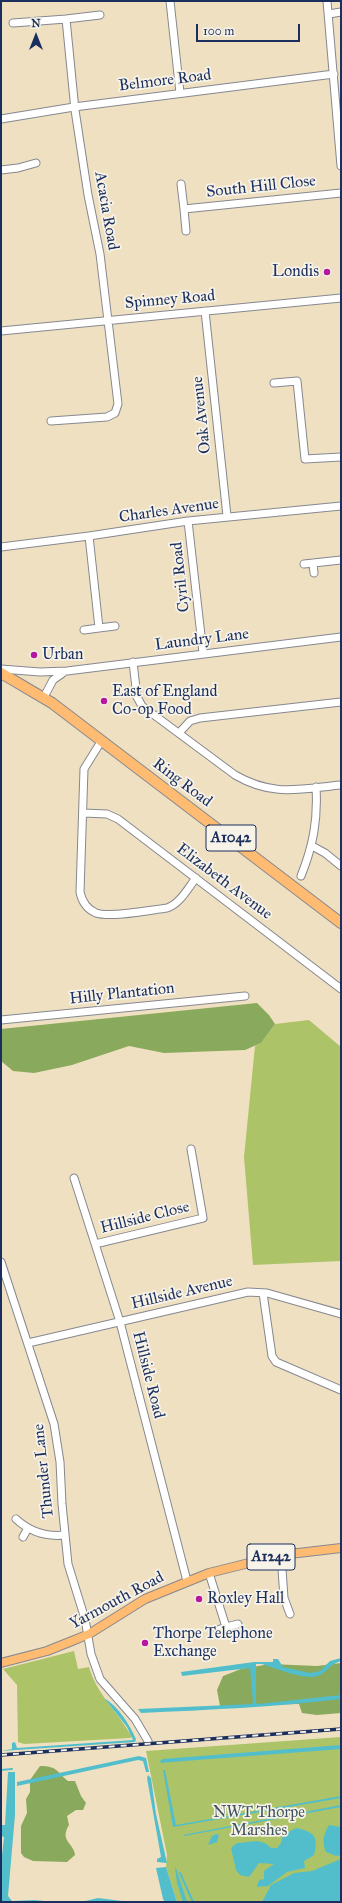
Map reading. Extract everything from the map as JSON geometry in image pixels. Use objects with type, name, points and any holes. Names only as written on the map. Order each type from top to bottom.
[{"type":"highway","name":"Ring Road","points":[[1,673],[44,697],[341,923]]},
{"type":"main road","name":"Yarmouth Road","points":[[1,1663],[47,1651],[88,1634],[145,1599],[209,1573],[281,1555],[341,1548]]},
{"type":"street","points":[[170,1],[180,93]]},
{"type":"street","points":[[327,1],[341,166]]},
{"type":"street","points":[[329,14],[341,12]]},
{"type":"street","points":[[13,23],[100,15]]},
{"type":"street","name":"Acacia Road","points":[[51,421],[107,417],[115,413],[118,404],[100,254],[88,195],[74,107],[66,19]]},
{"type":"street","name":"Belmore Road","points":[[1,118],[74,107],[334,74]]},
{"type":"street","points":[[1,170],[18,168],[36,163]]},
{"type":"street","points":[[181,184],[186,231]]},
{"type":"street","name":"South Hill Close","points":[[184,209],[341,193]]},
{"type":"street","name":"Spinney Road","points":[[1,331],[341,298]]},
{"type":"street","name":"Oak Avenue","points":[[206,311],[227,516]]},
{"type":"street","points":[[274,383],[297,381],[305,459],[341,457]]},
{"type":"street","name":"Charles Avenue","points":[[1,546],[89,536],[227,516],[341,506]]},
{"type":"street","name":"Cyril Road","points":[[188,521],[203,654]]},
{"type":"street","points":[[89,536],[99,628]]},
{"type":"street","points":[[304,564],[341,560]]},
{"type":"street","points":[[313,563],[314,573]]},
{"type":"street","points":[[84,630],[115,626]]},
{"type":"street","name":"Laundry Lane","points":[[1,669],[40,672],[67,671],[341,637]]},
{"type":"street","points":[[133,662],[139,702],[235,775],[248,782],[274,790],[341,785]]},
{"type":"street","name":"Laundry Lane","points":[[44,697],[53,680],[67,671]]},
{"type":"street","points":[[179,733],[190,722],[200,718],[341,702]]},
{"type":"street","points":[[102,740],[84,769],[84,813],[80,892],[84,904],[90,910],[99,914],[111,914],[173,906],[196,878]]},
{"type":"street","points":[[301,876],[312,846],[317,814],[316,787]]},
{"type":"street","name":"Elizabeth Avenue","points":[[84,813],[113,816],[341,990]]},
{"type":"street","points":[[312,846],[325,853],[341,866]]},
{"type":"street","name":"Hilly Plantation","points":[[1,1020],[245,996]]},
{"type":"street","name":"Hillside Close","points":[[95,1244],[203,1218],[191,1149]]},
{"type":"street","name":"Hillside Road","points":[[74,1178],[120,1322],[187,1581]]},
{"type":"street","name":"Thunder Lane","points":[[1,1262],[50,1406],[58,1441],[64,1535],[72,1580],[88,1634],[91,1654],[100,1679],[135,1718],[148,1741]]},
{"type":"street","name":"Hillside Avenue","points":[[28,1343],[248,1292],[263,1292],[341,1314]]},
{"type":"street","points":[[263,1292],[272,1356],[276,1362],[341,1390]]},
{"type":"street","points":[[16,1519],[28,1528],[42,1534],[64,1535]]},
{"type":"street","points":[[23,1537],[28,1528]]},
{"type":"street","points":[[281,1555],[284,1598],[290,1614]]},
{"type":"street","points":[[209,1573],[226,1627]]},
{"type":"street","points":[[218,1630],[238,1624]]},
{"type":"green space","points":[[257,1003],[269,1015],[275,1024],[261,1043],[245,1050],[164,1053],[129,1046],[72,1065],[34,1073],[13,1071],[1,1061],[1,1029]]},
{"type":"green space","points":[[309,1020],[341,1047],[341,1261],[253,1265],[244,1157],[255,1046],[261,1043],[275,1024]]},
{"type":"green space","points":[[74,1651],[78,1669],[89,1667],[102,1695],[132,1737],[24,1744],[18,1742],[17,1685],[3,1669]]},
{"type":"green space","points":[[341,1663],[341,1713],[317,1715],[302,1713],[299,1704],[220,1706],[217,1690],[223,1676],[241,1669],[270,1664],[317,1666]]},
{"type":"green space","name":"NWT Thorpe Marshes","points":[[341,1737],[341,1902],[177,1902],[166,1867],[167,1855],[146,1751]]},
{"type":"green space","points":[[40,1766],[53,1768],[68,1781],[75,1781],[81,1796],[86,1803],[83,1810],[76,1810],[67,1816],[69,1825],[66,1830],[66,1838],[75,1855],[67,1862],[33,1861],[24,1857],[21,1853],[21,1826],[27,1813],[26,1799],[30,1792],[30,1780]]},
{"type":"water","points":[[341,1658],[341,1661],[315,1677],[300,1676],[262,1664],[256,1664],[256,1703],[341,1695],[341,1699],[191,1711],[141,1713],[138,1709],[252,1704],[253,1702],[250,1668],[182,1676],[181,1672],[254,1662],[273,1662],[273,1659],[278,1659],[283,1667],[310,1673],[320,1671],[330,1661]]},
{"type":"water","points":[[104,1698],[123,1716],[136,1739],[135,1742],[1,1751],[12,1749],[12,1743],[15,1742],[17,1748],[133,1740],[127,1727]]},
{"type":"water","points":[[341,1745],[341,1749],[161,1763],[160,1761],[163,1759]]},
{"type":"water","points":[[139,1756],[146,1758],[149,1772],[146,1772],[143,1761],[138,1760],[17,1786],[17,1782]]},
{"type":"water","points":[[163,1770],[165,1770],[176,1825],[341,1796],[341,1798],[173,1827]]},
{"type":"water","points":[[8,1772],[15,1772],[15,1815],[8,1896],[12,1901],[34,1900],[55,1902],[1,1902],[1,1865],[4,1837],[1,1836],[1,1825],[5,1825]]},
{"type":"water","points":[[148,1775],[151,1778],[156,1814],[167,1863],[157,1862],[157,1859],[161,1857],[147,1778]]},
{"type":"water","points":[[341,1805],[341,1807],[183,1835]]},
{"type":"water","points":[[329,1825],[341,1827],[341,1855],[336,1856],[326,1852],[324,1838],[325,1832]]},
{"type":"water","points":[[296,1828],[311,1833],[314,1836],[316,1843],[314,1855],[304,1861],[305,1868],[287,1872],[268,1886],[257,1887],[259,1880],[264,1879],[264,1871],[274,1864],[259,1863],[249,1877],[240,1875],[236,1870],[231,1848],[237,1843],[255,1841],[263,1843],[271,1848],[277,1848],[281,1843],[283,1835]]},
{"type":"water","points":[[217,1834],[219,1835],[217,1842],[208,1845],[212,1836]]},
{"type":"water","points":[[341,1859],[341,1902],[262,1902],[271,1885],[294,1873],[312,1871]]},
{"type":"water","points":[[166,1867],[177,1902],[165,1902],[163,1899],[156,1868]]},
{"type":"water","points":[[175,1867],[187,1902],[183,1902],[177,1883]]},
{"type":"water","points":[[98,1898],[130,1902],[81,1902]]},
{"type":"waterway","points":[[1,1770],[12,1769]]},
{"type":"waterway","points":[[180,1873],[193,1902]]},
{"type":"railway","points":[[1,1755],[341,1729]]},
{"type":"place","name":"Londis","points":[[327,272]]},
{"type":"place","name":"Urban","points":[[34,655]]},
{"type":"place","name":"East of England Co-op Food","points":[[104,701]]},
{"type":"place","name":"Roxley Hall","points":[[199,1599]]},
{"type":"place","name":"Thorpe Telephone Exchange","points":[[145,1643]]}]
